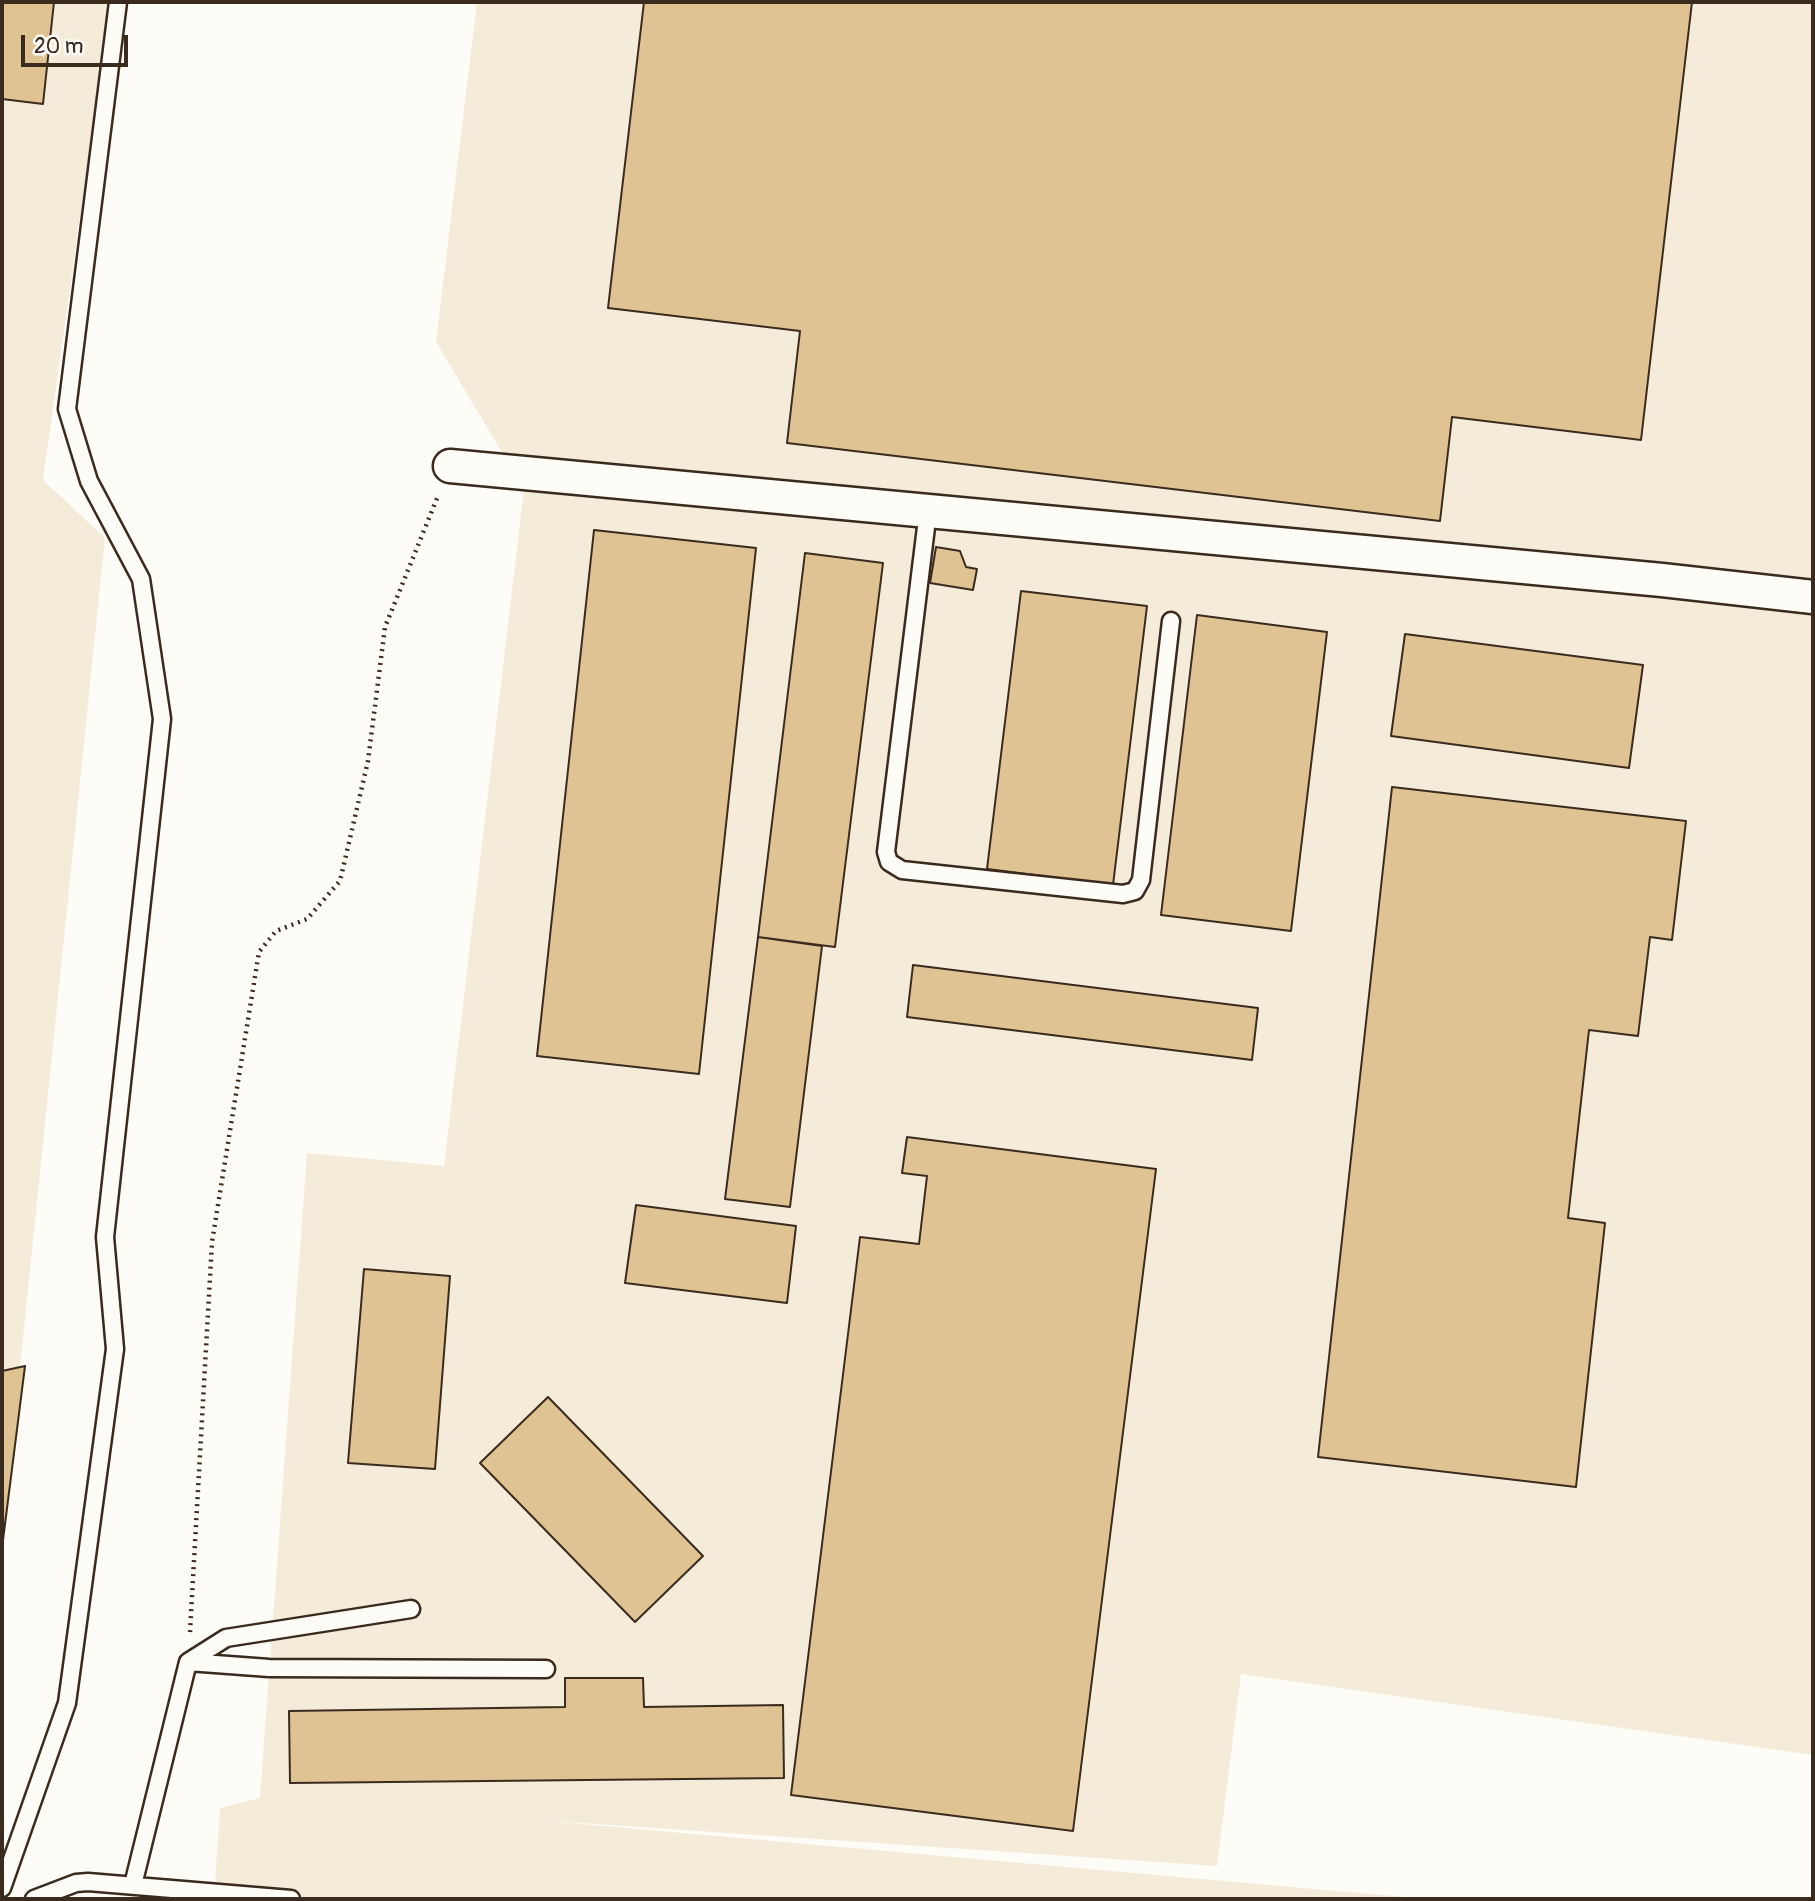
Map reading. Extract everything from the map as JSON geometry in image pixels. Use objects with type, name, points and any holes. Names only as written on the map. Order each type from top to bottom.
[{"type":"street","points":[[450,466],[1662,580],[1813,597]]},
{"type":"lane","points":[[2,1888],[67,1703],[115,1349],[105,1237],[162,719],[141,579],[89,481],[66,409],[118,2]]},
{"type":"lane","points":[[928,511],[886,852],[889,862],[902,870],[1123,894],[1135,891],[1141,880],[1171,621]]},
{"type":"lane","points":[[133,1885],[188,1662],[226,1638],[411,1609]]},
{"type":"lane","points":[[188,1662],[269,1668],[546,1669]]},
{"type":"lane","points":[[33,1899],[76,1883],[133,1885],[288,1899]]},
{"type":"path","points":[[188,1662],[212,1242],[259,952],[276,931],[307,919],[340,881],[368,761],[385,627],[450,466]]},
{"type":"shaded area","points":[[2,2],[110,2],[43,480],[105,538],[2,1543]]},
{"type":"shaded area","points":[[477,2],[1813,2],[1813,1755],[1241,1674],[1217,1866],[536,1820],[1427,1899],[214,1899],[220,1808],[260,1798],[307,1153],[444,1166],[524,489],[436,342]]},
{"type":"building","points":[[2,2],[54,2],[43,104],[2,99]]},
{"type":"building","points":[[644,2],[1692,2],[1641,440],[1452,417],[1440,521],[787,443],[800,331],[608,308]]},
{"type":"building","points":[[594,530],[756,548],[699,1074],[537,1056]]},
{"type":"building","points":[[936,547],[960,551],[966,567],[977,569],[973,590],[930,583]]},
{"type":"building","points":[[805,553],[883,563],[835,947],[758,937]]},
{"type":"building","points":[[1021,591],[1147,606],[1113,885],[987,869]]},
{"type":"building","points":[[1197,615],[1327,632],[1291,931],[1161,915]]},
{"type":"building","points":[[1405,634],[1643,665],[1629,768],[1391,736]]},
{"type":"building","points":[[1392,787],[1686,821],[1672,940],[1650,937],[1638,1036],[1589,1030],[1568,1218],[1605,1223],[1576,1487],[1318,1457]]},
{"type":"building","points":[[758,937],[822,946],[790,1207],[725,1199]]},
{"type":"building","points":[[913,965],[1258,1008],[1252,1060],[907,1017]]},
{"type":"building","points":[[907,1137],[1156,1169],[1073,1831],[791,1795],[860,1237],[919,1244],[927,1176],[902,1173]]},
{"type":"building","points":[[636,1205],[796,1226],[787,1303],[625,1283]]},
{"type":"building","points":[[364,1269],[450,1276],[435,1469],[348,1463]]},
{"type":"building","points":[[25,1366],[2,1548],[2,1371]]},
{"type":"building","points":[[548,1397],[703,1556],[635,1622],[480,1463]]},
{"type":"building","points":[[565,1678],[643,1678],[644,1707],[783,1705],[784,1778],[290,1783],[289,1711],[565,1707]]}]
